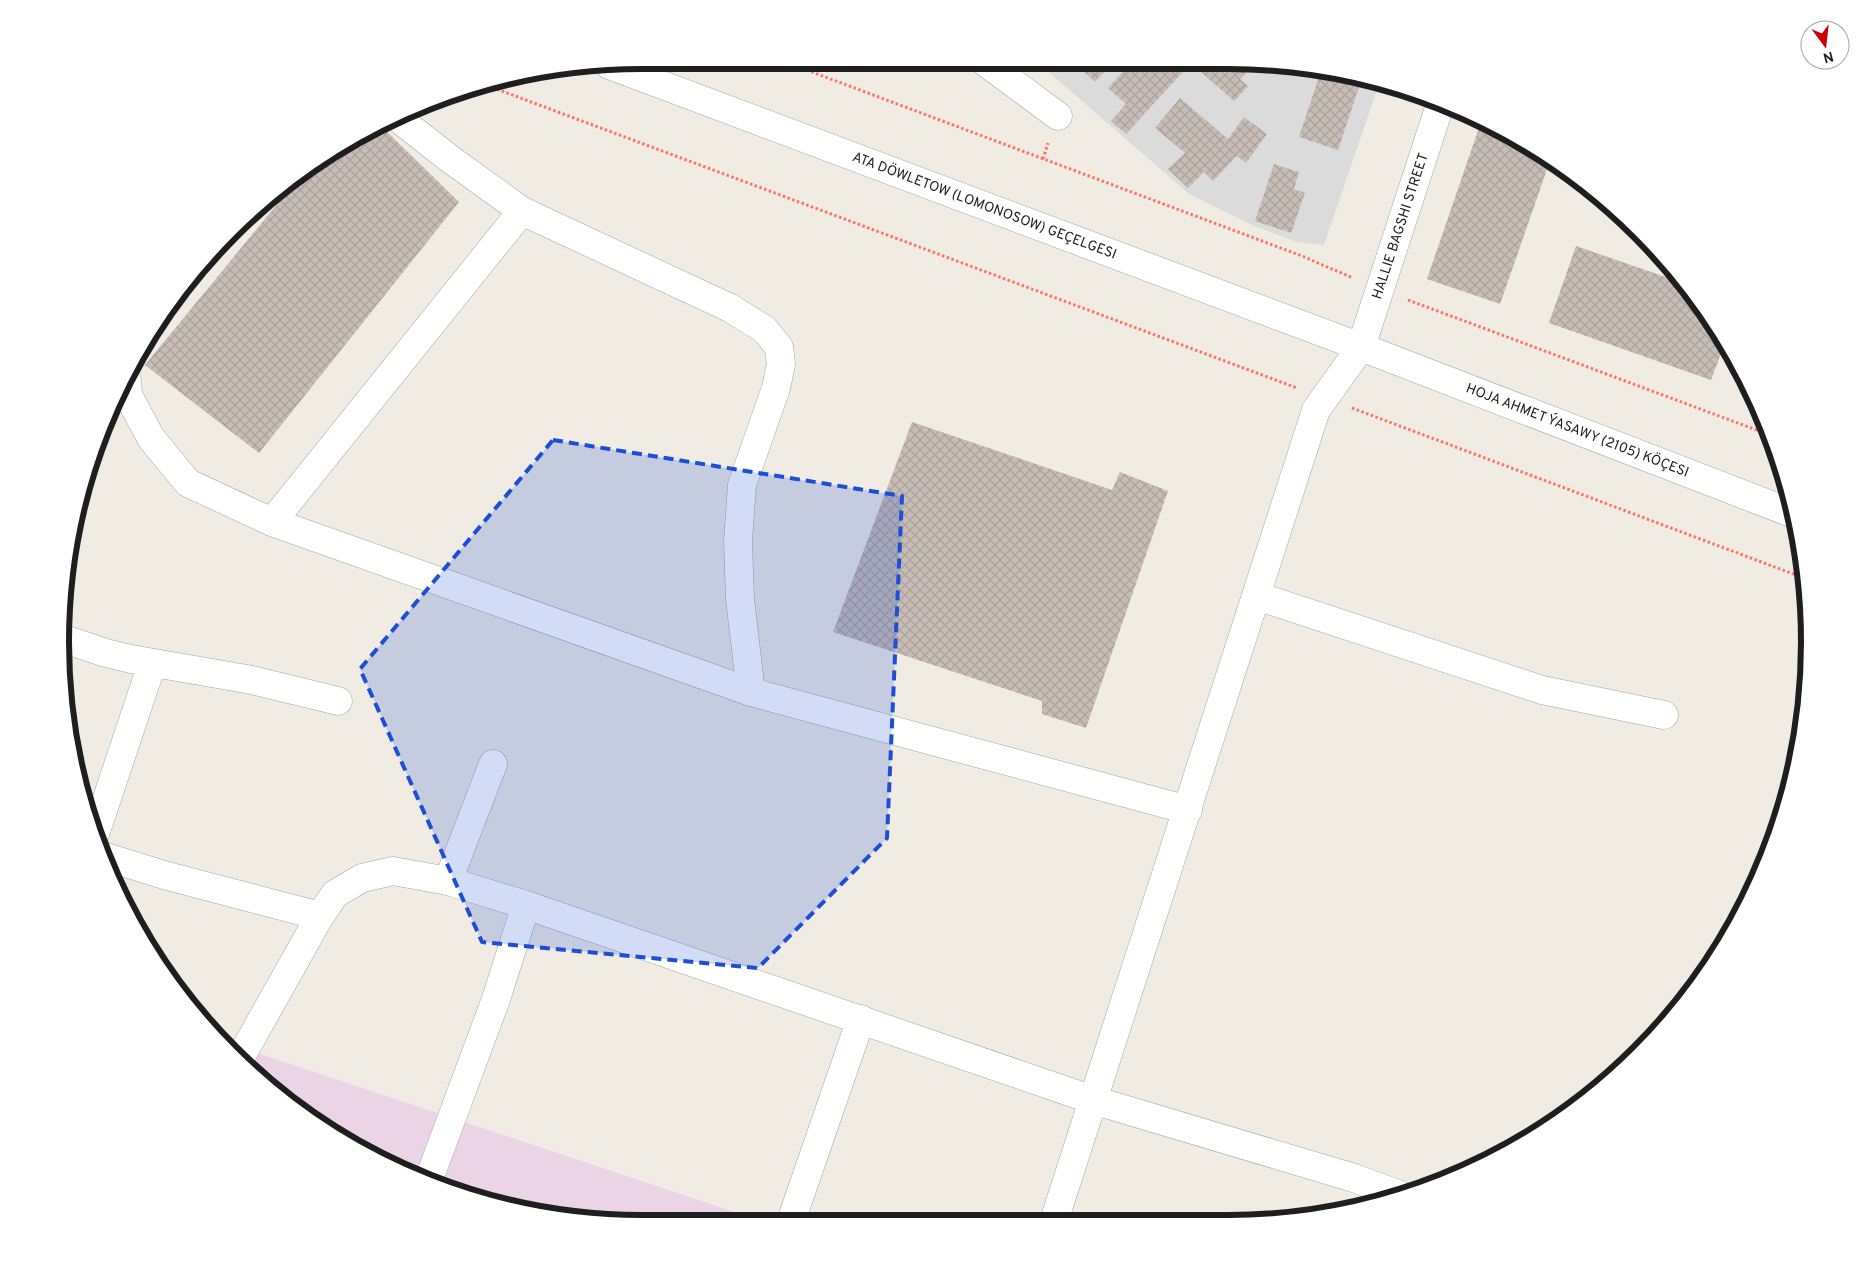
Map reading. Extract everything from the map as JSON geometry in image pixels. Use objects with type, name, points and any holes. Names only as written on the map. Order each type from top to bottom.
[{"type":"street","points":[[994,69],[1058,116]]},
{"type":"street","name":"ATA DÖWLETOW (LOMONOSOW) GEÇELGESI","points":[[621,70],[1361,348]]},
{"type":"street","name":"HALLIE BAGSHI STREET","points":[[1056,1215],[1316,410],[1361,348],[1439,109]]},
{"type":"street","points":[[402,122],[450,159],[522,210],[730,308],[764,329],[779,346],[781,364],[776,388],[742,486],[738,541],[740,599],[751,692]]},
{"type":"street","points":[[272,522],[522,210]]},
{"type":"street","name":"HOJA AHMET ÝASAWY (2105) KÖÇESI","points":[[1361,348],[1786,511]]},
{"type":"street","points":[[128,389],[128,395],[151,438],[188,483],[272,522],[751,692],[1188,810]]},
{"type":"street","points":[[1257,596],[1542,690],[1664,715]]},
{"type":"street","points":[[69,641],[106,653],[152,664],[252,680],[338,701]]},
{"type":"street","points":[[98,824],[152,664]]},
{"type":"street","points":[[448,881],[493,764]]},
{"type":"street","points":[[111,859],[164,875],[320,916]]},
{"type":"street","points":[[243,1053],[320,916],[335,894],[362,878],[393,871],[448,881],[526,905],[1093,1100],[1354,1178],[1391,1192]]},
{"type":"street","points":[[431,1175],[496,999],[526,905]]},
{"type":"street","points":[[793,1215],[860,1019]]},
{"type":"path","points":[[804,69],[1302,256],[1379,290],[1761,432]]},
{"type":"path","points":[[493,88],[1797,575]]},
{"type":"highlighted area","points":[[553,440],[902,496],[887,838],[758,968],[482,942],[360,669]]},
{"type":"shaded area","points":[[1045,69],[1265,70],[1340,80],[1377,88],[1324,245],[1297,242],[1256,227],[1189,194]]},
{"type":"shaded area","points":[[236,1046],[744,1215],[605,1214],[530,1204],[458,1185],[388,1156],[324,1119],[264,1073]]},
{"type":"building","points":[[1081,69],[1107,69],[1095,82]]},
{"type":"building","points":[[1126,69],[1186,69],[1126,134],[1111,121],[1126,104],[1108,88]]},
{"type":"building","points":[[1198,69],[1249,70],[1240,79],[1248,86],[1234,101]]},
{"type":"building","points":[[1319,77],[1360,84],[1338,150],[1299,137]]},
{"type":"building","points":[[1180,98],[1228,139],[1244,117],[1267,134],[1246,163],[1237,156],[1213,181],[1204,172],[1188,188],[1168,169],[1185,153],[1155,128]]},
{"type":"building","points":[[1479,127],[1548,166],[1500,304],[1427,279]]},
{"type":"building","points":[[385,130],[459,202],[259,453],[145,365],[287,192],[324,165]]},
{"type":"building","points":[[1274,164],[1299,172],[1294,189],[1305,193],[1291,233],[1255,221]]},
{"type":"building","points":[[1576,246],[1671,279],[1705,324],[1722,351],[1711,380],[1549,323]]},
{"type":"building","points":[[912,422],[1112,490],[1120,472],[1168,491],[1086,728],[1042,714],[1042,701],[833,632]]}]
